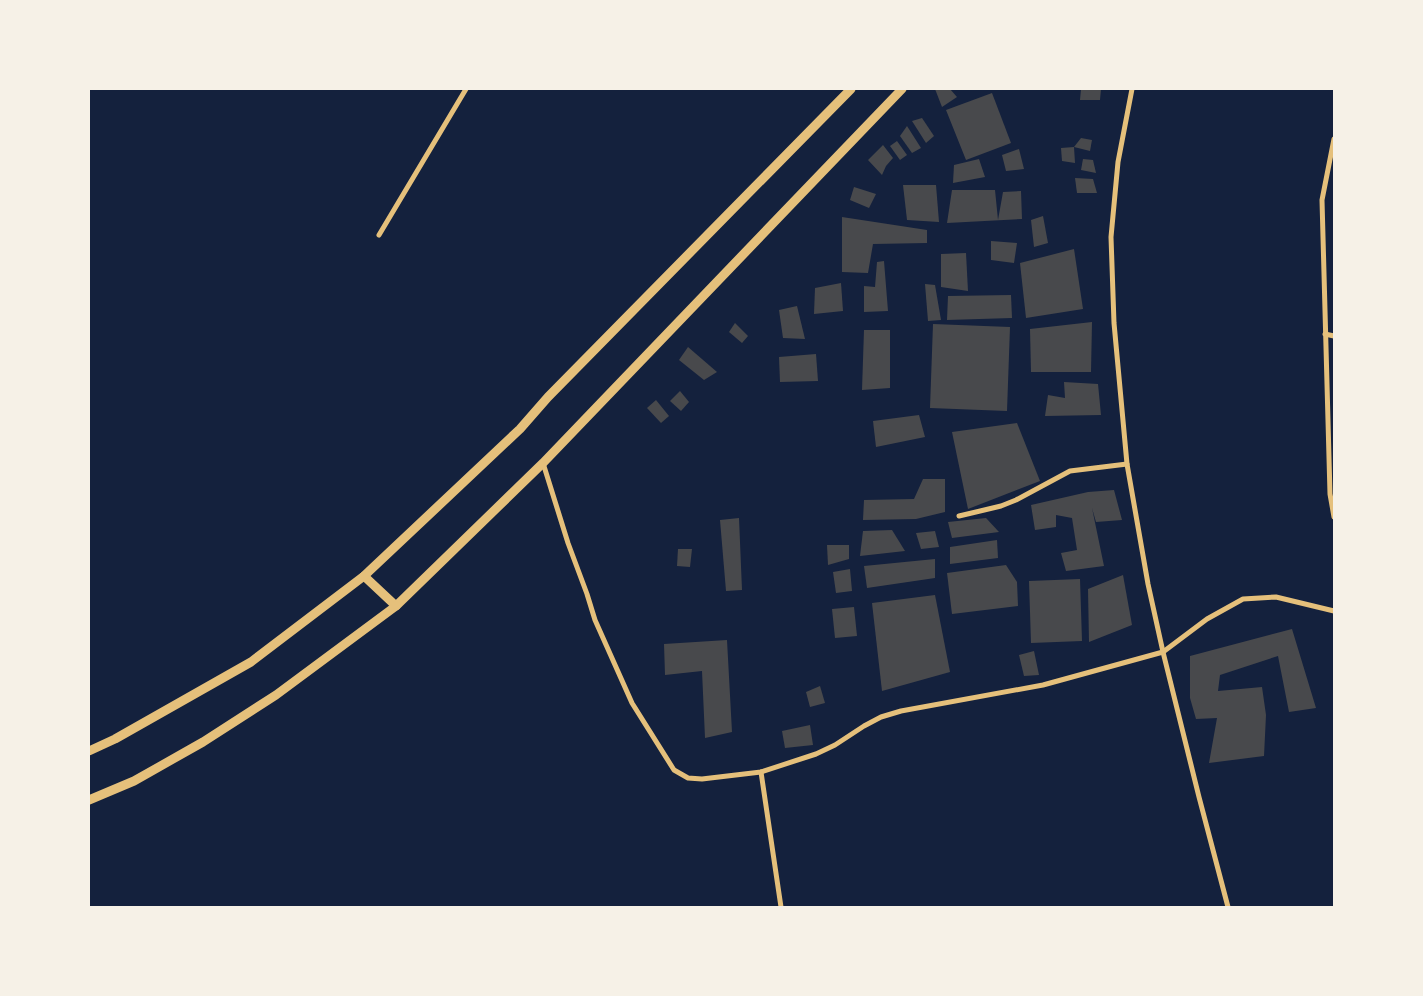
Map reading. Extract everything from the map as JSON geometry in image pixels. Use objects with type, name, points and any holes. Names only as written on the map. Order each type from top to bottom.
[{"type":"street","points":[[379,235],[466,89]]},
{"type":"street","points":[[89,751],[115,739],[251,662],[364,576],[520,429],[548,397],[851,89]]},
{"type":"street","points":[[89,800],[134,781],[203,742],[276,696],[396,606],[543,463],[902,89]]},
{"type":"street","points":[[1132,89],[1118,162],[1111,238],[1114,323],[1127,464],[1148,584],[1199,797],[1228,907]]},
{"type":"street","points":[[1334,139],[1322,200],[1330,494],[1334,517]]},
{"type":"street","points":[[1325,334],[1334,336]]},
{"type":"street","points":[[543,463],[595,620],[632,703],[674,770],[688,778],[702,780],[761,772],[816,754],[835,745],[864,726],[894,713],[1043,685],[1164,652],[1207,619],[1243,599],[1276,597],[1334,611]]},
{"type":"street","points":[[959,516],[1016,500],[1070,472],[1127,464]]},
{"type":"street","points":[[364,576],[396,606]]},
{"type":"street","points":[[761,772],[781,907]]},
{"type":"building","points":[[935,89],[950,89],[957,97],[942,107]]},
{"type":"building","points":[[1081,89],[1101,89],[1100,100],[1080,100]]},
{"type":"building","points":[[992,93],[1011,143],[966,160],[946,110]]},
{"type":"building","points":[[922,118],[934,136],[926,143],[912,121]]},
{"type":"building","points":[[907,126],[921,148],[912,153],[900,136]]},
{"type":"building","points":[[1081,138],[1092,140],[1090,151],[1074,147]]},
{"type":"building","points":[[897,141],[907,155],[900,160],[890,146]]},
{"type":"building","points":[[883,145],[893,158],[886,166],[882,175],[868,160]]},
{"type":"building","points":[[1074,147],[1075,163],[1062,161],[1061,148]]},
{"type":"building","points":[[1019,149],[1024,169],[1006,171],[1002,155]]},
{"type":"building","points":[[979,159],[985,177],[953,183],[954,165]]},
{"type":"building","points":[[1083,159],[1093,160],[1096,173],[1081,170]]},
{"type":"building","points":[[1075,178],[1093,179],[1097,193],[1077,193]]},
{"type":"building","points":[[903,185],[936,185],[939,222],[907,220]]},
{"type":"building","points":[[854,187],[876,194],[869,208],[850,200]]},
{"type":"building","points":[[952,190],[995,190],[998,220],[1003,192],[1021,191],[1022,219],[947,223]]},
{"type":"building","points":[[1043,216],[1048,243],[1034,247],[1031,220]]},
{"type":"building","points":[[842,217],[927,230],[927,243],[873,244],[868,273],[842,272]]},
{"type":"building","points":[[991,241],[1017,243],[1014,263],[991,260]]},
{"type":"building","points":[[1074,249],[1083,309],[1026,318],[1020,263]]},
{"type":"building","points":[[966,253],[968,291],[941,287],[941,254]]},
{"type":"building","points":[[884,261],[888,311],[864,312],[864,286],[875,287],[877,262]]},
{"type":"building","points":[[841,283],[843,311],[814,314],[815,288]]},
{"type":"building","points":[[925,284],[935,285],[941,320],[928,321]]},
{"type":"building","points":[[1011,295],[1012,318],[947,320],[948,296]]},
{"type":"building","points":[[797,306],[805,339],[783,338],[779,310]]},
{"type":"building","points":[[1092,322],[1091,372],[1031,372],[1030,329]]},
{"type":"building","points":[[735,323],[748,336],[742,343],[729,332]]},
{"type":"building","points":[[933,324],[1010,327],[1007,411],[930,408]]},
{"type":"building","points":[[864,330],[890,330],[890,388],[862,390]]},
{"type":"building","points":[[688,347],[717,372],[704,380],[679,360]]},
{"type":"building","points":[[816,354],[818,381],[780,382],[779,357]]},
{"type":"building","points":[[1064,382],[1098,384],[1101,415],[1045,416],[1048,395],[1065,398]]},
{"type":"building","points":[[680,391],[689,402],[681,411],[670,401]]},
{"type":"building","points":[[656,400],[669,416],[661,423],[647,408]]},
{"type":"building","points":[[919,415],[925,437],[876,447],[873,421]]},
{"type":"building","points":[[1017,423],[1040,481],[968,509],[952,432]]},
{"type":"building","points":[[923,479],[945,479],[945,512],[916,519],[863,520],[864,500],[914,499]]},
{"type":"building","points":[[1114,490],[1122,520],[1096,522],[1092,508],[1104,566],[1066,571],[1061,553],[1077,550],[1072,518],[1056,515],[1056,527],[1035,530],[1031,505],[1088,492]]},
{"type":"building","points":[[739,518],[742,590],[726,591],[720,520]]},
{"type":"building","points":[[986,518],[999,532],[952,538],[948,522]]},
{"type":"building","points":[[892,530],[905,551],[860,556],[863,531]]},
{"type":"building","points":[[935,531],[939,547],[921,549],[916,533]]},
{"type":"building","points":[[997,540],[998,558],[950,564],[950,547]]},
{"type":"building","points":[[827,545],[849,545],[849,559],[828,565]]},
{"type":"building","points":[[678,549],[692,549],[690,567],[677,566]]},
{"type":"building","points":[[935,559],[935,578],[867,588],[864,566]]},
{"type":"building","points":[[1006,565],[1017,582],[1018,606],[952,614],[947,573]]},
{"type":"building","points":[[850,569],[852,591],[836,593],[833,572]]},
{"type":"building","points":[[1123,575],[1132,625],[1089,642],[1088,589]]},
{"type":"building","points":[[1080,579],[1082,641],[1031,643],[1029,581]]},
{"type":"building","points":[[935,595],[950,672],[882,691],[872,603]]},
{"type":"building","points":[[854,607],[857,636],[835,638],[832,609]]},
{"type":"building","points":[[1292,629],[1316,708],[1289,712],[1278,656],[1220,675],[1218,691],[1262,687],[1266,715],[1264,756],[1209,763],[1217,718],[1196,719],[1190,698],[1190,656]]},
{"type":"building","points":[[727,640],[732,732],[705,738],[702,671],[665,675],[664,644]]},
{"type":"building","points":[[1034,651],[1039,675],[1024,676],[1019,655]]},
{"type":"building","points":[[820,686],[825,703],[810,707],[806,692]]},
{"type":"building","points":[[810,725],[813,745],[785,748],[782,731]]}]
